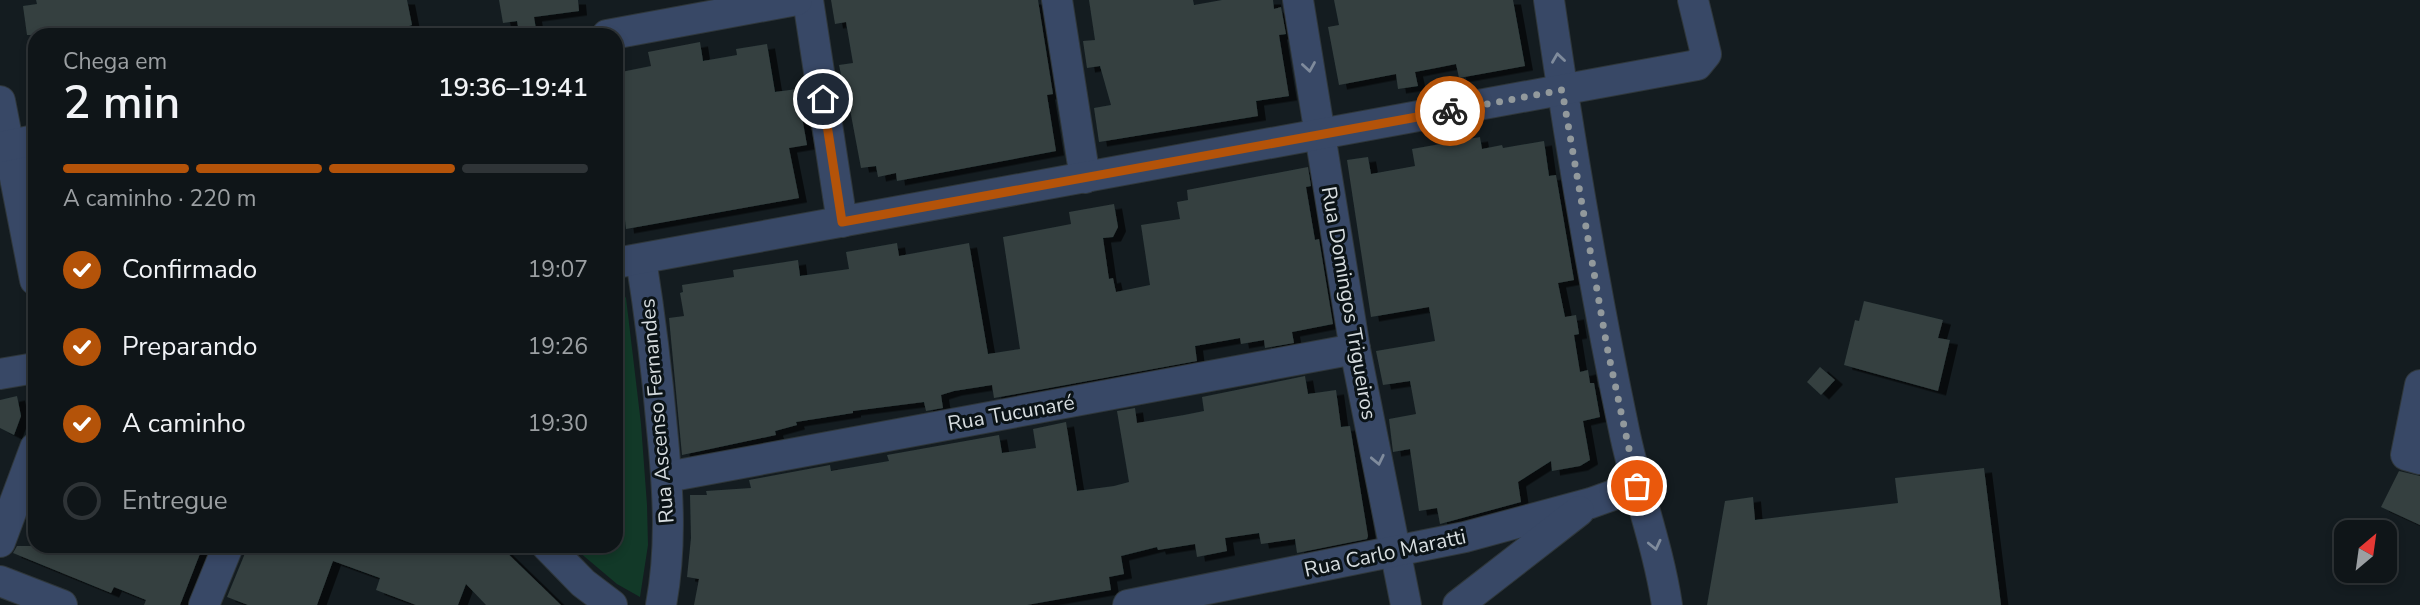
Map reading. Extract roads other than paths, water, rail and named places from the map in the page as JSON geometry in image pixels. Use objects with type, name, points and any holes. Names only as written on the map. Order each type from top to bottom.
[{"type":"street","points":[[623,32],[797,0]]},
{"type":"street","points":[[808,0],[842,222]]},
{"type":"street","points":[[1057,0],[1085,178]]},
{"type":"street","name":"Rua Domingos Trigueiros","points":[[1298,0],[1355,349],[1406,605]]},
{"type":"street","points":[[1549,0],[1607,347],[1637,486],[1654,544],[1667,605]]},
{"type":"street","points":[[629,261],[1697,65],[1706,54],[1693,0]]},
{"type":"street","points":[[0,101],[15,144],[28,232]]},
{"type":"street","name":"Rua Ascenso Fernandes","points":[[629,261],[654,344],[667,477],[668,570],[661,605]]},
{"type":"street","name":"Rua Tucunaré","points":[[667,477],[1355,349]]},
{"type":"street","points":[[0,374],[28,369]]},
{"type":"street","points":[[2420,385],[2406,455],[2420,459]]},
{"type":"street","points":[[0,542],[28,467]]},
{"type":"street","name":"Rua Carlo Maratti","points":[[1128,605],[1465,537],[1591,503],[1637,486]]},
{"type":"street","points":[[1458,605],[1591,503]]},
{"type":"street","points":[[204,605],[225,553]]},
{"type":"street","points":[[554,553],[583,583],[612,605]]},
{"type":"street","points":[[0,581],[62,605]]}]
